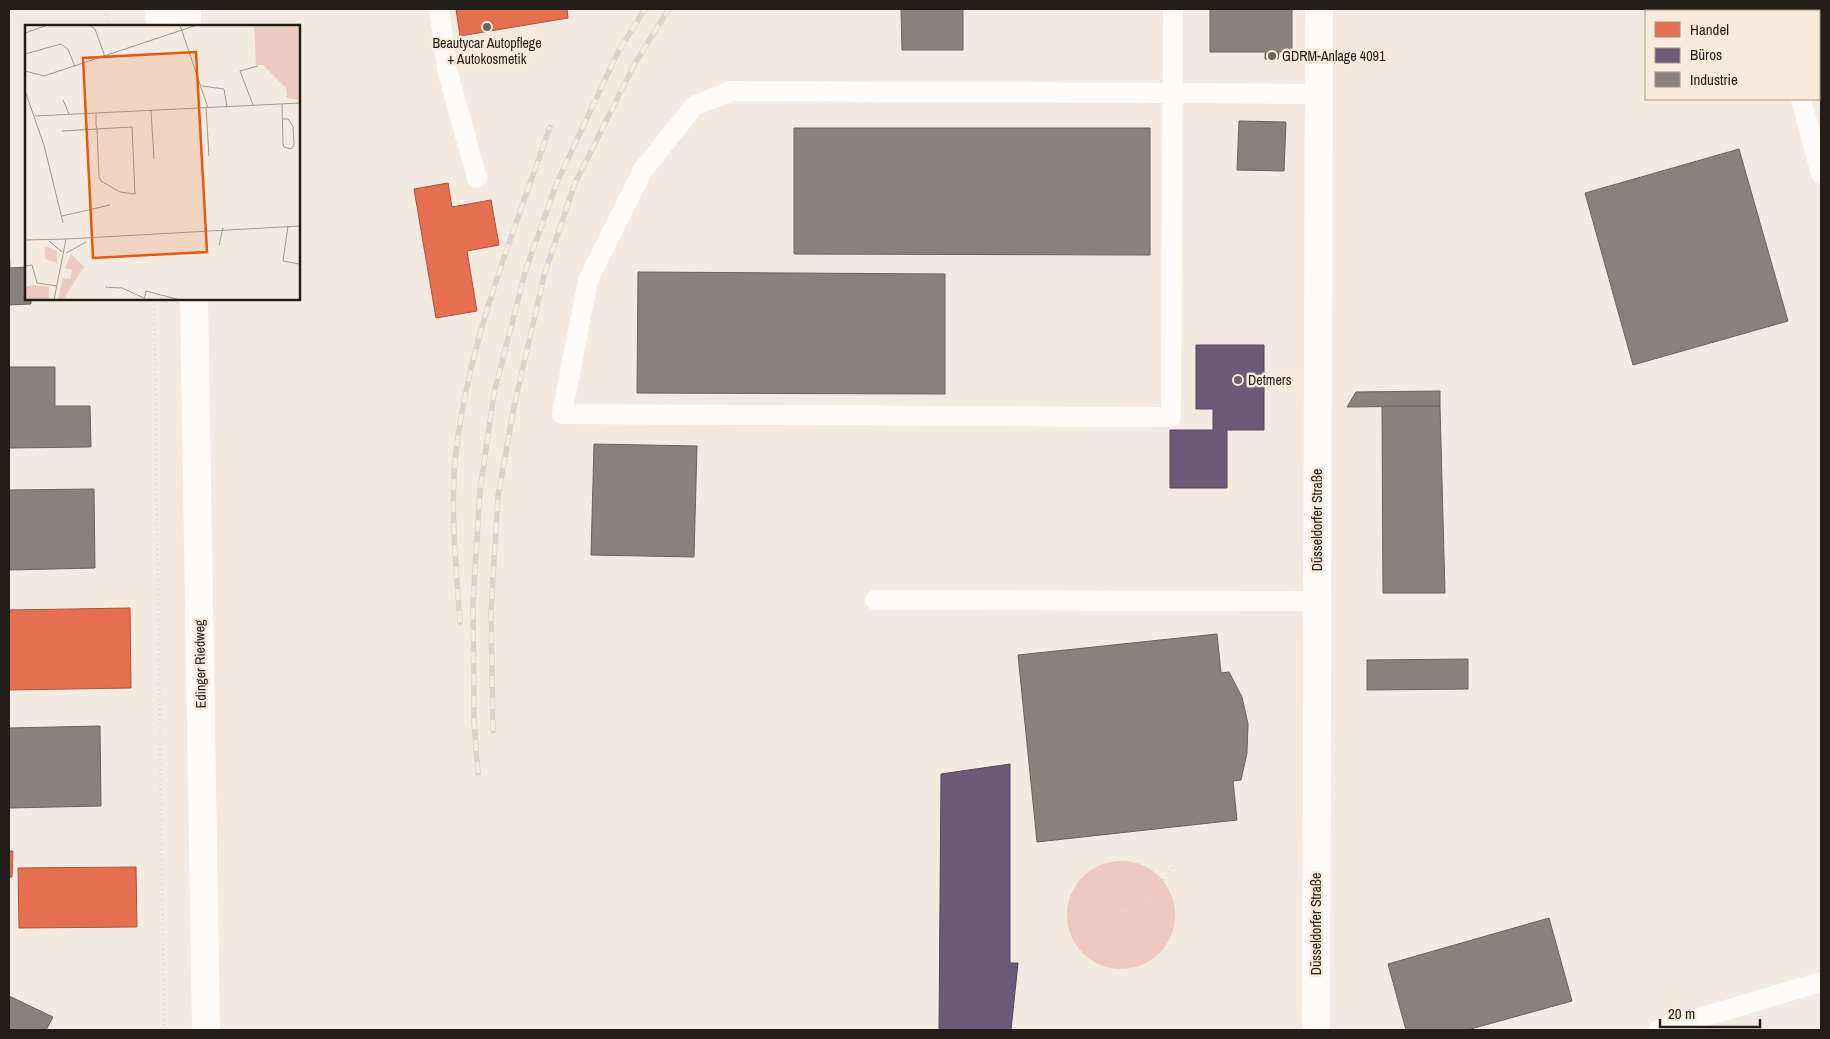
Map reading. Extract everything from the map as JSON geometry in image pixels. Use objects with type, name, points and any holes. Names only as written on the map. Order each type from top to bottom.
[{"type":"street","points":[[158,9],[161,25]]},
{"type":"street","points":[[187,9],[187,25]]},
{"type":"street","name":"Düsseldorfer Straße","points":[[1316,1030],[1319,9]]},
{"type":"street","name":"Edinger Riedweg","points":[[194,300],[206,1030]]},
{"type":"lane","points":[[439,9],[448,73],[477,178]]},
{"type":"lane","points":[[1173,9],[1173,93],[1171,417],[562,414],[588,280],[643,170],[694,106],[731,91],[1173,93],[1318,94]]},
{"type":"lane","points":[[1801,100],[1821,174]]},
{"type":"lane","points":[[875,600],[1317,601]]},
{"type":"lane","points":[[1658,1030],[1821,982]]},
{"type":"path","points":[[104,9],[105,17],[109,25]]},
{"type":"path","points":[[154,300],[164,1030]]},
{"type":"path","points":[[1121,910],[1141,906],[1175,865]]},
{"type":"shaded area","points":[[1121,861],[1142,865],[1159,877],[1171,894],[1175,915],[1171,936],[1159,953],[1142,965],[1121,969],[1100,965],[1083,953],[1071,936],[1067,915],[1071,894],[1083,877],[1100,865]]},
{"type":"building: Handel","name":"Beautycar Autopflege + Autokosmetik","points":[[456,9],[567,9],[568,18],[460,36]]},
{"type":"building: Handel","points":[[448,183],[452,207],[491,200],[499,245],[467,251],[477,311],[436,318],[414,189]]},
{"type":"building: Handel","points":[[130,608],[131,688],[9,690],[9,610]]},
{"type":"building: Handel","points":[[9,851],[13,851],[12,877],[9,877]]},
{"type":"building: Handel","points":[[136,867],[137,927],[19,928],[18,868]]},
{"type":"building: Büros","points":[[1196,345],[1264,345],[1264,430],[1227,430],[1227,488],[1170,488],[1170,430],[1213,430],[1213,409],[1196,409]]},
{"type":"building: Büros","points":[[1010,764],[1010,963],[1018,963],[1011,1030],[939,1030],[941,774]]},
{"type":"building: Industrie","points":[[901,9],[963,9],[963,50],[902,50]]},
{"type":"building: Industrie","points":[[1210,9],[1292,9],[1292,52],[1210,52]]},
{"type":"building: Industrie","points":[[1821,9],[1821,33],[1820,10],[1814,10]]},
{"type":"building: Industrie","name":"GDRM-Anlage 4091","points":[[1265,53],[1279,53],[1278,59],[1265,59]]},
{"type":"building: Industrie","points":[[1239,121],[1286,122],[1284,171],[1237,170]]},
{"type":"building: Industrie","points":[[794,128],[1150,128],[1150,255],[794,254]]},
{"type":"building: Industrie","points":[[1739,149],[1788,321],[1633,365],[1585,193]]},
{"type":"building: Industrie","points":[[9,247],[10,268],[25,267],[25,300],[31,300],[31,304],[9,305]]},
{"type":"building: Industrie","points":[[638,272],[945,274],[945,394],[637,393]]},
{"type":"building: Industrie","points":[[9,367],[55,367],[55,406],[90,406],[91,447],[9,448]]},
{"type":"building: Industrie","points":[[1440,391],[1440,406],[1347,407],[1356,392]]},
{"type":"building: Industrie","points":[[1382,406],[1440,406],[1445,593],[1383,593]]},
{"type":"building: Industrie","points":[[594,444],[697,446],[694,557],[591,555]]},
{"type":"building: Industrie","points":[[94,489],[95,568],[9,570],[9,490]]},
{"type":"building: Industrie","points":[[1217,634],[1221,673],[1229,672],[1242,697],[1248,724],[1247,753],[1241,780],[1233,781],[1237,820],[1037,842],[1018,655]]},
{"type":"building: Industrie","points":[[1468,659],[1468,689],[1367,690],[1367,660]]},
{"type":"building: Industrie","points":[[100,726],[101,806],[9,808],[9,728]]},
{"type":"building: Industrie","points":[[1549,918],[1572,1001],[1467,1030],[1406,1030],[1388,964]]},
{"type":"building: Industrie","points":[[9,996],[53,1017],[46,1030],[9,1030]]},
{"type":"railway","points":[[478,773],[474,721],[473,603],[480,491],[494,393],[526,269],[558,180],[618,52],[645,9]]},
{"type":"railway","points":[[493,731],[491,610],[498,496],[515,402],[545,272],[575,183],[635,63],[669,9]]},
{"type":"railway","points":[[460,622],[453,511],[457,444],[464,403],[472,363],[495,284],[550,127]]},
{"type":"place","name":"Beautycar Autopflege + Autokosmetik","points":[[487,27]]},
{"type":"place","name":"GDRM-Anlage 4091","points":[[1272,56]]},
{"type":"place","name":"Detmers","points":[[1238,380]]}]
